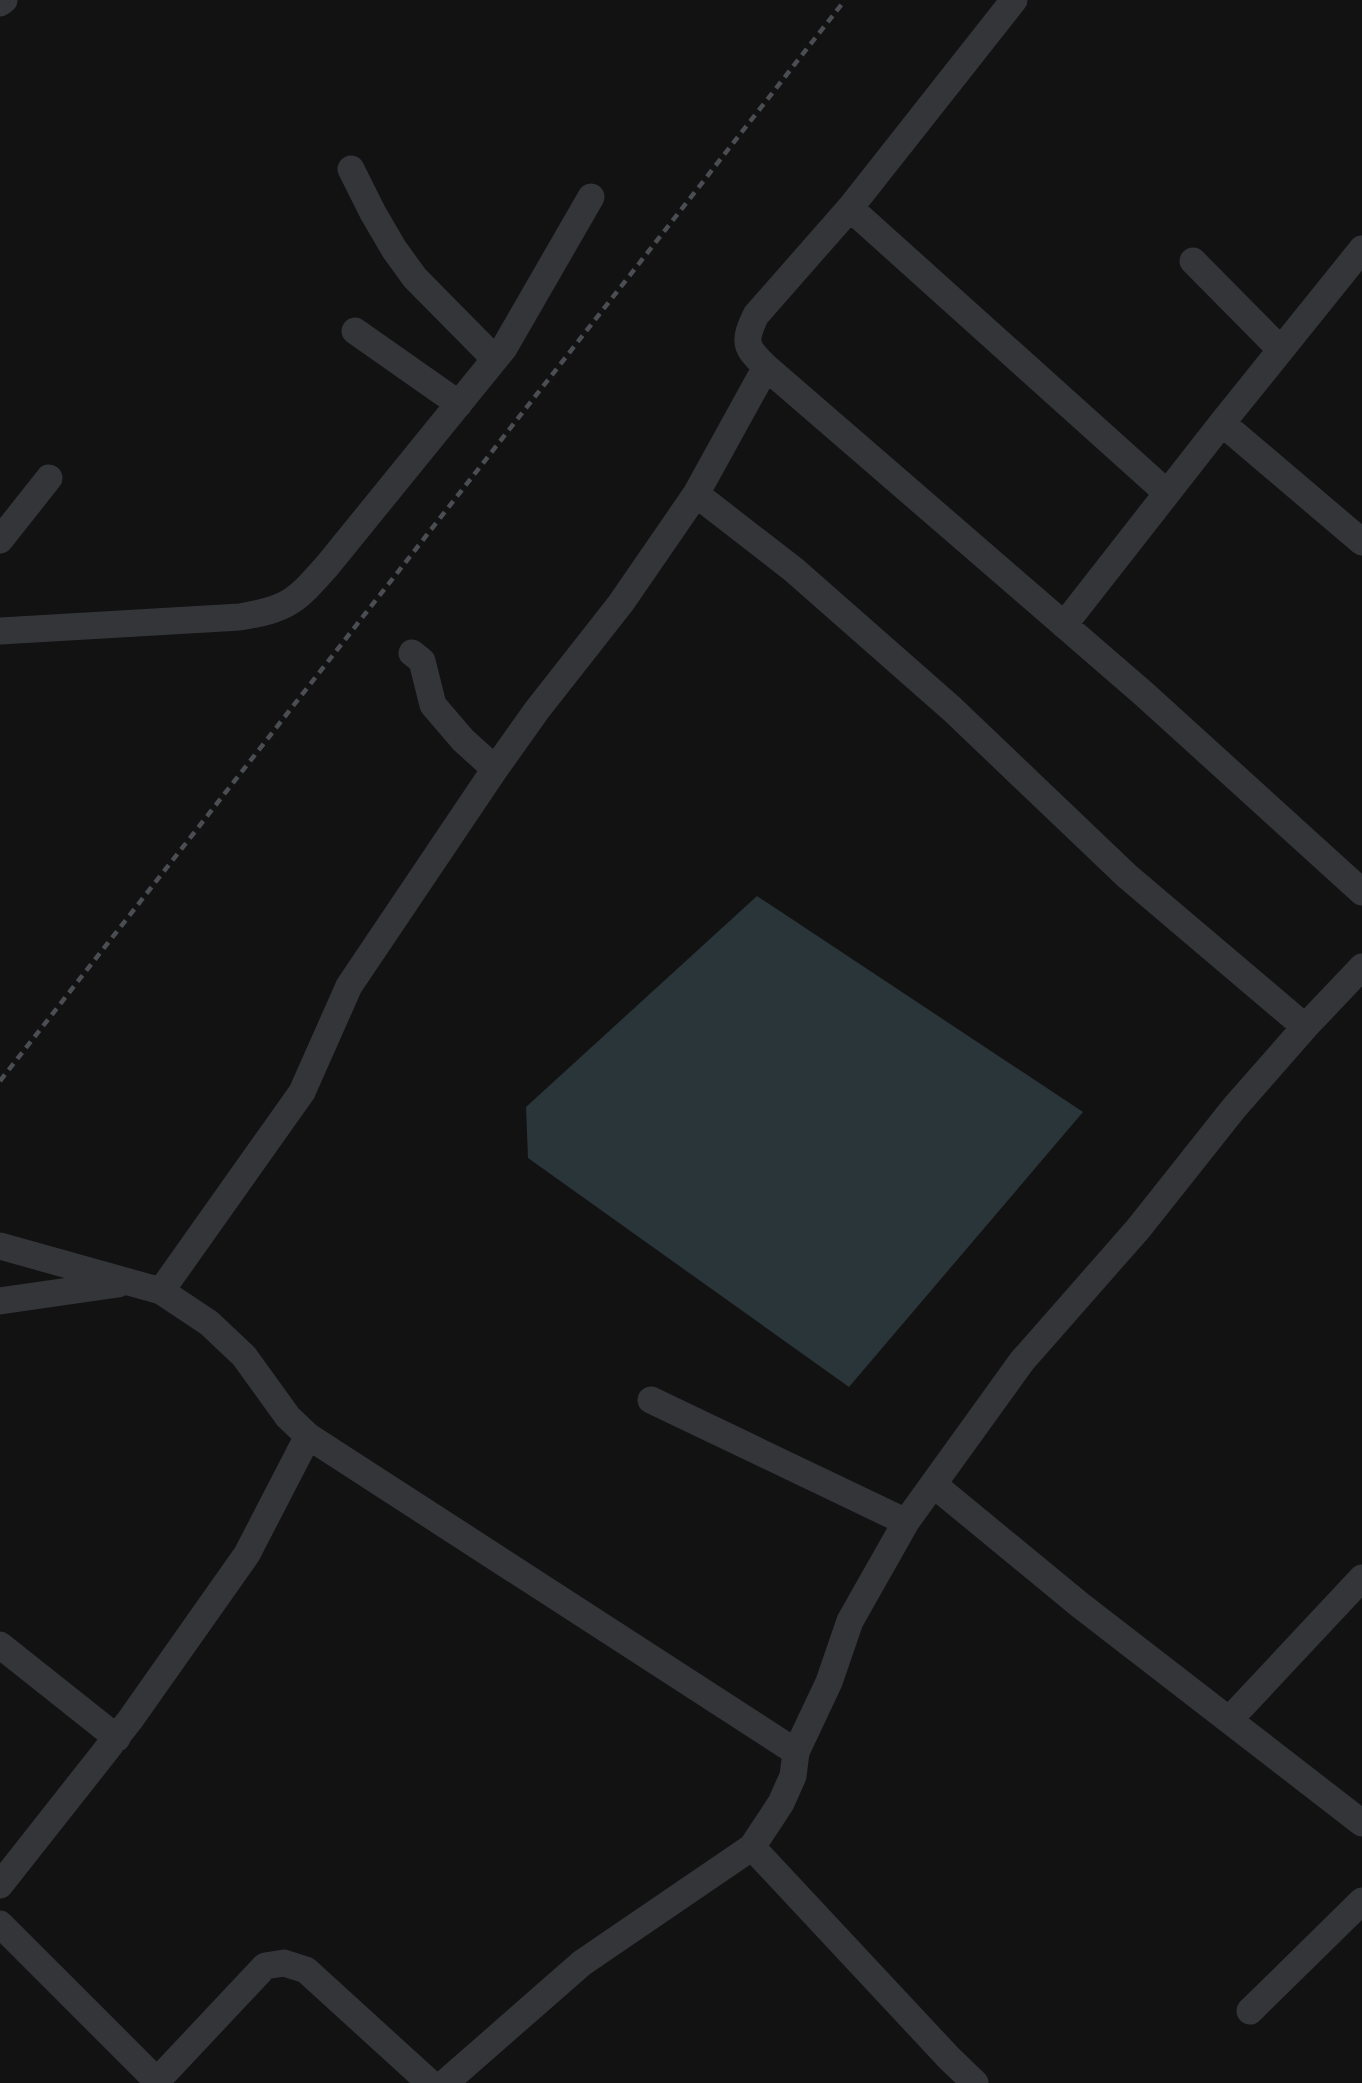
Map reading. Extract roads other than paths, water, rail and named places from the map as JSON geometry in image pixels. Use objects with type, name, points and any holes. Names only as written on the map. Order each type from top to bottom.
[{"type":"street","points":[[0,3],[4,0]]},
{"type":"street","points":[[1014,0],[850,208],[756,315],[748,331],[747,345],[766,367],[1144,694],[1362,892]]},
{"type":"street","points":[[351,169],[394,249],[415,278],[495,359]]},
{"type":"street","points":[[0,631],[240,617],[269,612],[288,605],[306,590],[327,566],[495,359],[591,197]]},
{"type":"street","points":[[850,208],[1167,493]]},
{"type":"street","points":[[1064,625],[1362,249]]},
{"type":"street","points":[[1192,261],[1281,350]]},
{"type":"street","points":[[355,331],[459,404]]},
{"type":"street","points":[[161,1291],[302,1092],[349,986],[495,769],[537,710],[621,603],[696,494],[766,367]]},
{"type":"street","points":[[1222,423],[1362,542]]},
{"type":"street","points":[[0,540],[49,478]]},
{"type":"street","points":[[696,494],[794,570],[951,709],[1127,876],[1305,1027]]},
{"type":"street","points":[[412,653],[422,661],[433,705],[463,740],[495,769]]},
{"type":"street","points":[[445,2083],[582,1963],[752,1847],[782,1803],[793,1776],[796,1752],[829,1682],[850,1621],[906,1522],[1022,1361],[1138,1229],[1234,1108],[1305,1027],[1362,967]]},
{"type":"street","points":[[0,1246],[161,1291],[209,1323],[244,1356],[288,1417],[308,1436],[796,1752]]},
{"type":"street","points":[[0,1301],[128,1282]]},
{"type":"street","points":[[651,1400],[906,1522]]},
{"type":"street","points":[[0,1885],[117,1738],[247,1554],[308,1436]]},
{"type":"street","points":[[933,1484],[1080,1605],[1362,1823]]},
{"type":"street","points":[[1230,1719],[1362,1578]]},
{"type":"street","points":[[0,1645],[117,1738]]},
{"type":"street","points":[[752,1847],[975,2083]]},
{"type":"street","points":[[1250,2011],[1362,1901]]},
{"type":"street","points":[[0,1924],[157,2082],[265,1966],[284,1963],[306,1970],[430,2083]]},
{"type":"railway","points":[[0,1081],[845,0]]}]
